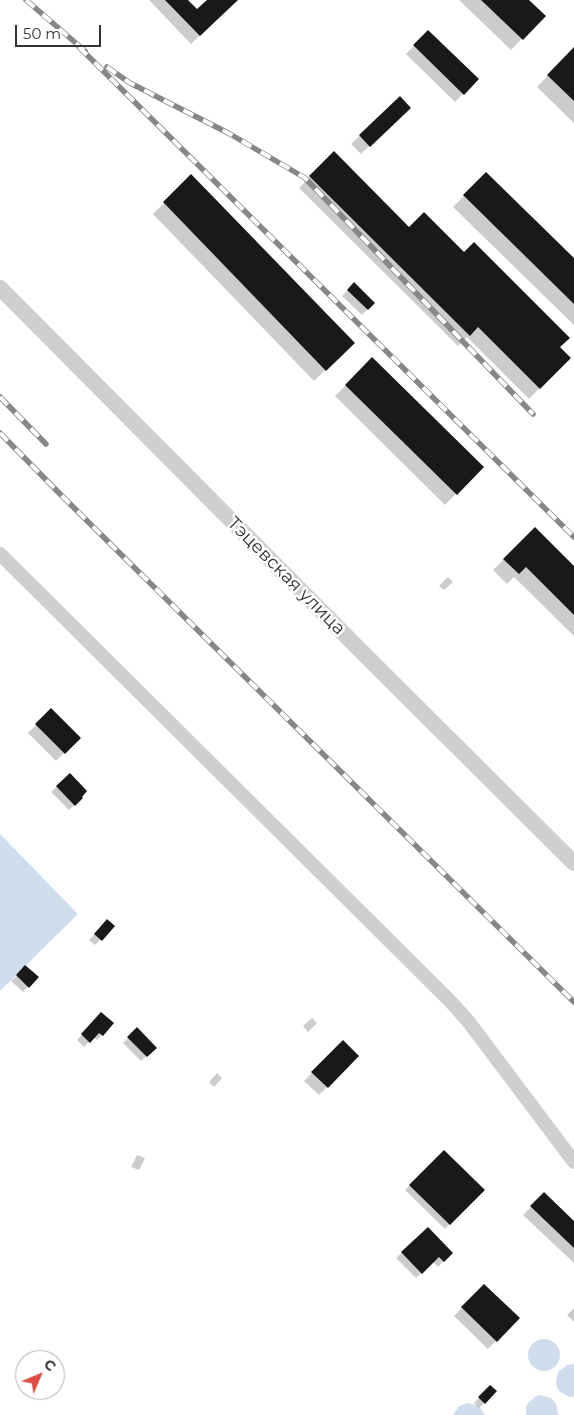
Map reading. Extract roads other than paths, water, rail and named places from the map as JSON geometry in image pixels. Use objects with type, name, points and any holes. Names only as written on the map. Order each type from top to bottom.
[{"type":"street","name":"Тэцевская улица","points":[[0,288],[574,863]]},
{"type":"street","points":[[0,554],[450,1001],[468,1021],[574,1162]]},
{"type":"water","points":[[0,834],[78,914],[0,991]]},
{"type":"water","points":[[544,1339],[550,1340],[555,1344],[559,1349],[559,1361],[555,1366],[550,1370],[544,1371],[538,1370],[533,1366],[529,1361],[528,1355],[529,1349],[533,1344],[538,1340]]},
{"type":"water","points":[[567,1365],[574,1365],[574,1397],[570,1397],[560,1392],[556,1382],[558,1372]]},
{"type":"water","points":[[541,1395],[551,1398],[555,1402],[558,1415],[526,1415],[528,1403],[536,1396]]},
{"type":"water","points":[[468,1403],[478,1406],[485,1415],[453,1415],[459,1406]]},
{"type":"railway","points":[[26,0],[85,51]]},
{"type":"railway","points":[[79,47],[574,537]]},
{"type":"railway","points":[[107,67],[130,83],[230,134],[305,178],[533,414]]},
{"type":"railway","points":[[0,397],[46,444]]},
{"type":"railway","points":[[0,433],[574,1002]]}]
